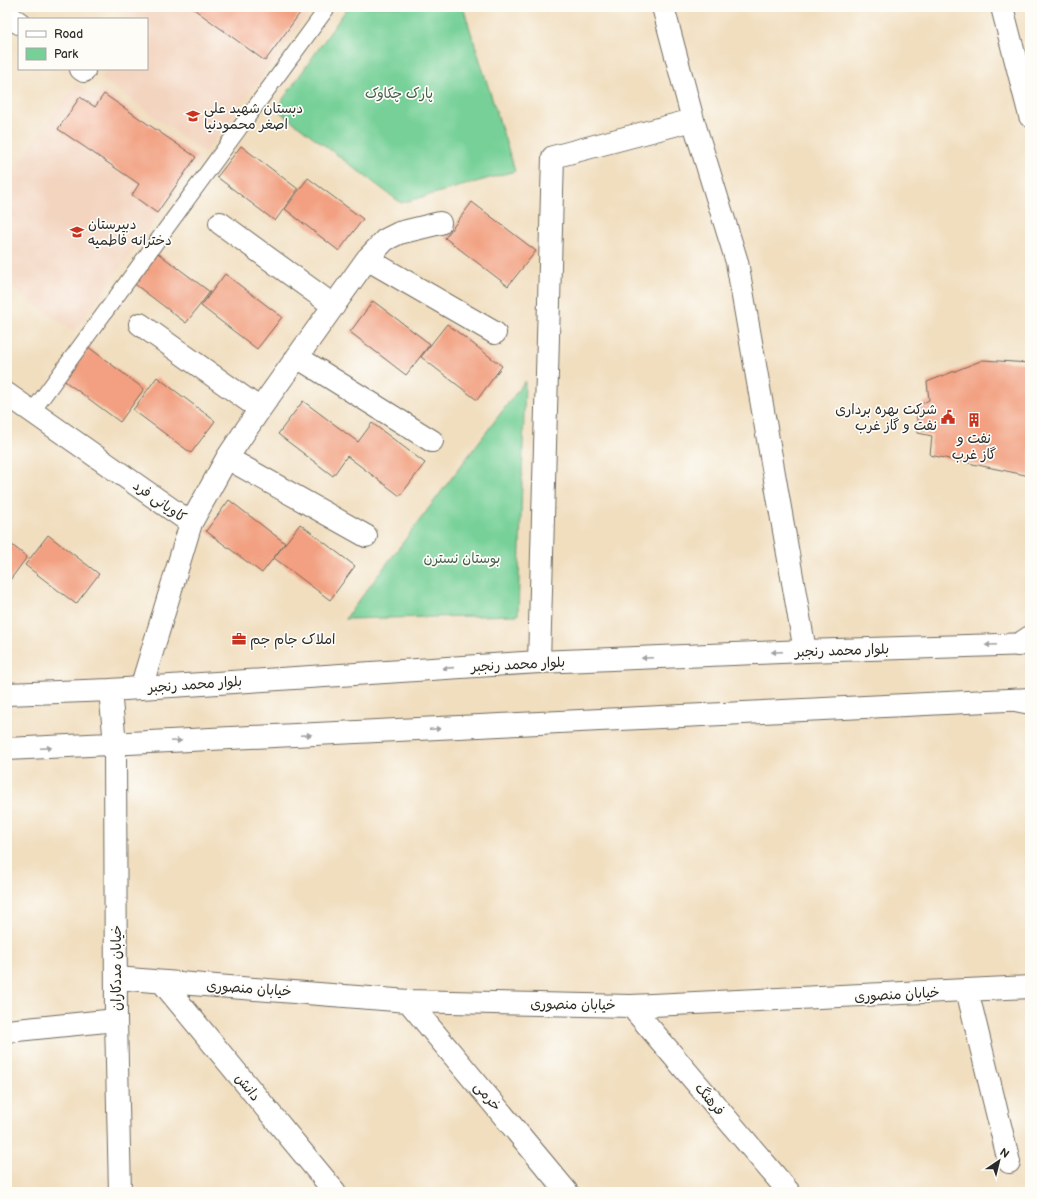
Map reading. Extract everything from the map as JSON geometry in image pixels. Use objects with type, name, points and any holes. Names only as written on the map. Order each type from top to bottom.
[{"type":"street","points":[[663,7],[693,120],[737,262],[805,651]]},
{"type":"street","points":[[1002,7],[1023,57],[1030,116]]},
{"type":"street","points":[[7,15],[18,22]]},
{"type":"street","points":[[539,662],[553,157],[693,120]]},
{"type":"street","points":[[220,223],[334,306]]},
{"type":"street","points":[[191,523],[228,458],[260,408],[368,259],[385,240],[399,234],[440,223]]},
{"type":"street","points":[[368,259],[496,333]]},
{"type":"street","points":[[140,324],[260,408]]},
{"type":"street","points":[[298,357],[432,441]]},
{"type":"street","name":"کاویانی فرد","points":[[7,394],[191,523],[141,688]]},
{"type":"street","points":[[228,458],[366,536]]},
{"type":"street","name":"بلوار محمد رنجبر","points":[[7,694],[110,690],[539,662],[1026,642]]},
{"type":"street","name":"خیابان مددکاران","points":[[110,690],[114,744],[116,1020],[120,1192]]},
{"type":"street","points":[[7,750],[1025,701]]},
{"type":"street","name":"خیابان منصوری","points":[[116,978],[408,1001],[631,1006],[1030,987]]},
{"type":"street","name":"دانش","points":[[162,982],[334,1192]]},
{"type":"street","points":[[967,990],[1009,1162]]},
{"type":"street","name":"خرمی","points":[[408,1001],[567,1192]]},
{"type":"street","name":"فرهنگ","points":[[631,1006],[788,1192]]},
{"type":"street","points":[[7,1031],[116,1020]]},
{"type":"lane","points":[[32,412],[328,7]]},
{"type":"shaded area","name":"دبستان شهید علی اصغر محمودنیا","points":[[131,7],[304,7],[310,11],[205,153],[101,78],[107,70],[148,70],[148,18],[123,18]]},
{"type":"shaded area","name":"دبیرستان دخترانه فاطمیه","points":[[76,83],[96,97],[102,88],[200,158],[74,332],[7,284],[7,179]]},
{"type":"green space","name":"پارک چکاوک","points":[[348,7],[463,7],[515,171],[401,203],[276,109]]},
{"type":"green space","name":"بوستان نسترن","points":[[525,381],[518,615],[345,619]]},
{"type":"building","points":[[191,7],[292,7],[300,13],[265,61]]},
{"type":"building","points":[[104,94],[196,157],[157,213],[132,195],[139,184],[58,129],[80,97],[95,107]]},
{"type":"building","points":[[241,146],[298,189],[275,221],[217,177]]},
{"type":"building","points":[[308,178],[363,219],[339,251],[285,209]]},
{"type":"building","points":[[472,202],[536,251],[508,286],[445,238]]},
{"type":"building","points":[[155,251],[210,292],[186,323],[132,282]]},
{"type":"building","points":[[225,274],[282,317],[257,349],[201,306]]},
{"type":"building","points":[[373,301],[430,344],[406,375],[350,332]]},
{"type":"building","points":[[447,324],[502,366],[477,400],[421,357]]},
{"type":"building","points":[[87,346],[144,389],[120,422],[62,379]]},
{"type":"building","name":"نفت و گاز غرب","points":[[983,360],[1030,363],[1030,476],[930,455],[932,436],[918,433],[916,407],[929,400],[927,382]]},
{"type":"building","points":[[157,377],[215,421],[191,453],[133,410]]},
{"type":"building","points":[[303,401],[358,442],[372,423],[425,463],[400,496],[347,456],[333,476],[278,434]]},
{"type":"building","points":[[229,500],[285,543],[262,573],[206,531]]},
{"type":"building","points":[[300,524],[355,566],[330,600],[274,558]]},
{"type":"building","points":[[48,535],[99,574],[76,604],[25,565]]},
{"type":"building","points":[[7,541],[27,557],[7,584]]},
{"type":"place","name":"دبستان شهید علی اصغر محمودنیا","points":[[193,116]]},
{"type":"place","name":"دبیرستان دخترانه فاطمیه","points":[[77,232]]},
{"type":"place","name":"شرکت بهره برداری نفت و گاز غرب","points":[[948,417]]},
{"type":"place","name":"نفت و گاز غرب","points":[[974,420]]},
{"type":"place","name":"املاک جام جم","points":[[239,639]]}]
